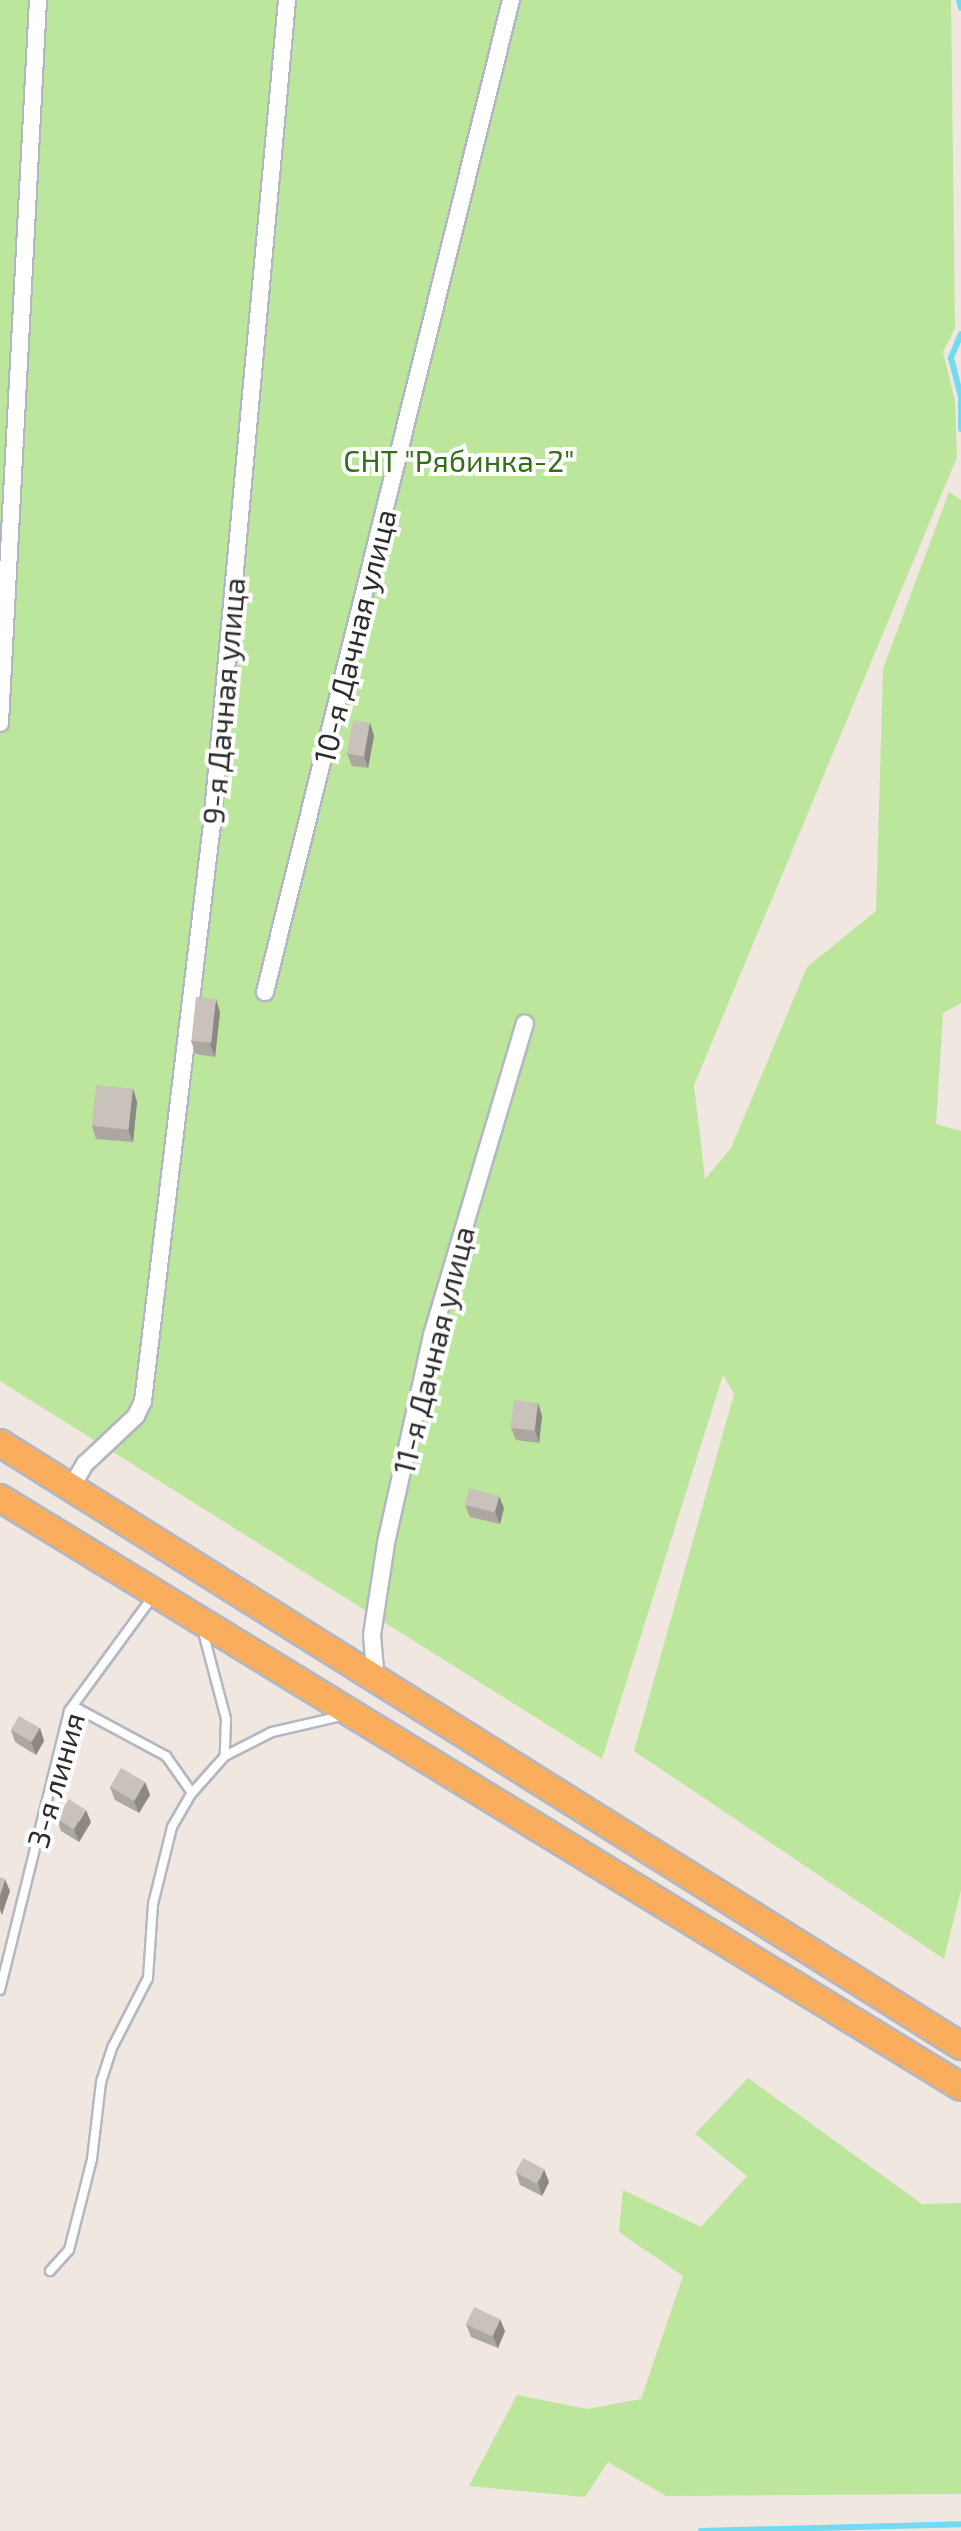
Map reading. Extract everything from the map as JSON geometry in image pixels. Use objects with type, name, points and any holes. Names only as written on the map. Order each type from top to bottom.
[{"type":"highway","points":[[0,1443],[376,1683],[961,2046]]},
{"type":"highway","points":[[0,1498],[961,2087]]},
{"type":"street","points":[[0,723],[38,0]]},
{"type":"street","name":"9-я Дачная улица","points":[[71,1488],[85,1464],[136,1416],[143,1401],[212,824],[287,0]]},
{"type":"street","name":"10-я Дачная улица","points":[[265,992],[511,0]]},
{"type":"street","name":"11-я Дачная улица","points":[[376,1683],[372,1635],[386,1543],[432,1335],[525,1024]]},
{"type":"lane","name":"3-я линия","points":[[0,1990],[73,1706],[156,1592]]},
{"type":"lane","points":[[199,1619],[226,1719],[225,1756]]},
{"type":"lane","points":[[73,1706],[166,1756],[192,1793]]},
{"type":"lane","points":[[50,2271],[69,2250],[92,2159],[101,2082],[113,2046],[143,1998],[162,1854],[192,1793],[225,1756],[272,1732],[355,1714]]},
{"type":"green space","name":"СНТ \"Рябинка-2\"","points":[[0,0],[951,0],[955,328],[943,352],[955,401],[957,457],[694,1085],[705,1179],[731,1148],[807,967],[876,911],[883,669],[949,492],[961,500],[961,1003],[943,1013],[936,1124],[961,1131],[961,1890],[944,1959],[634,1751],[734,1394],[723,1375],[602,1759],[0,1381]]},
{"type":"green space","points":[[748,2078],[922,2204],[961,2203],[961,2494],[666,2496],[608,2462],[585,2497],[469,2486],[517,2395],[587,2409],[641,2399],[683,2276],[619,2232],[623,2190],[701,2227],[747,2176],[695,2134]]},
{"type":"building","points":[[353,720],[370,723],[364,756],[347,753]]},
{"type":"building","points":[[196,997],[216,999],[211,1043],[191,1041]]},
{"type":"building","points":[[96,1085],[133,1089],[129,1130],[92,1126]]},
{"type":"building","points":[[514,1400],[538,1403],[534,1431],[511,1428]]},
{"type":"building","points":[[469,1488],[499,1496],[495,1512],[465,1504]]},
{"type":"building","points":[[19,1716],[40,1728],[32,1742],[11,1730]]},
{"type":"building","points":[[121,1768],[145,1782],[134,1801],[110,1787]]},
{"type":"building","points":[[69,1799],[86,1810],[73,1829],[56,1818]]},
{"type":"building","points":[[0,1877],[5,1879],[0,1895]]},
{"type":"building","points":[[523,2158],[544,2169],[537,2183],[515,2172]]},
{"type":"building","points":[[474,2307],[500,2319],[492,2336],[466,2324]]},
{"type":"waterway","points":[[959,0],[961,8]]},
{"type":"waterway","points":[[961,334],[951,358],[961,397],[961,429]]},
{"type":"waterway","points":[[701,2531],[961,2524]]}]
